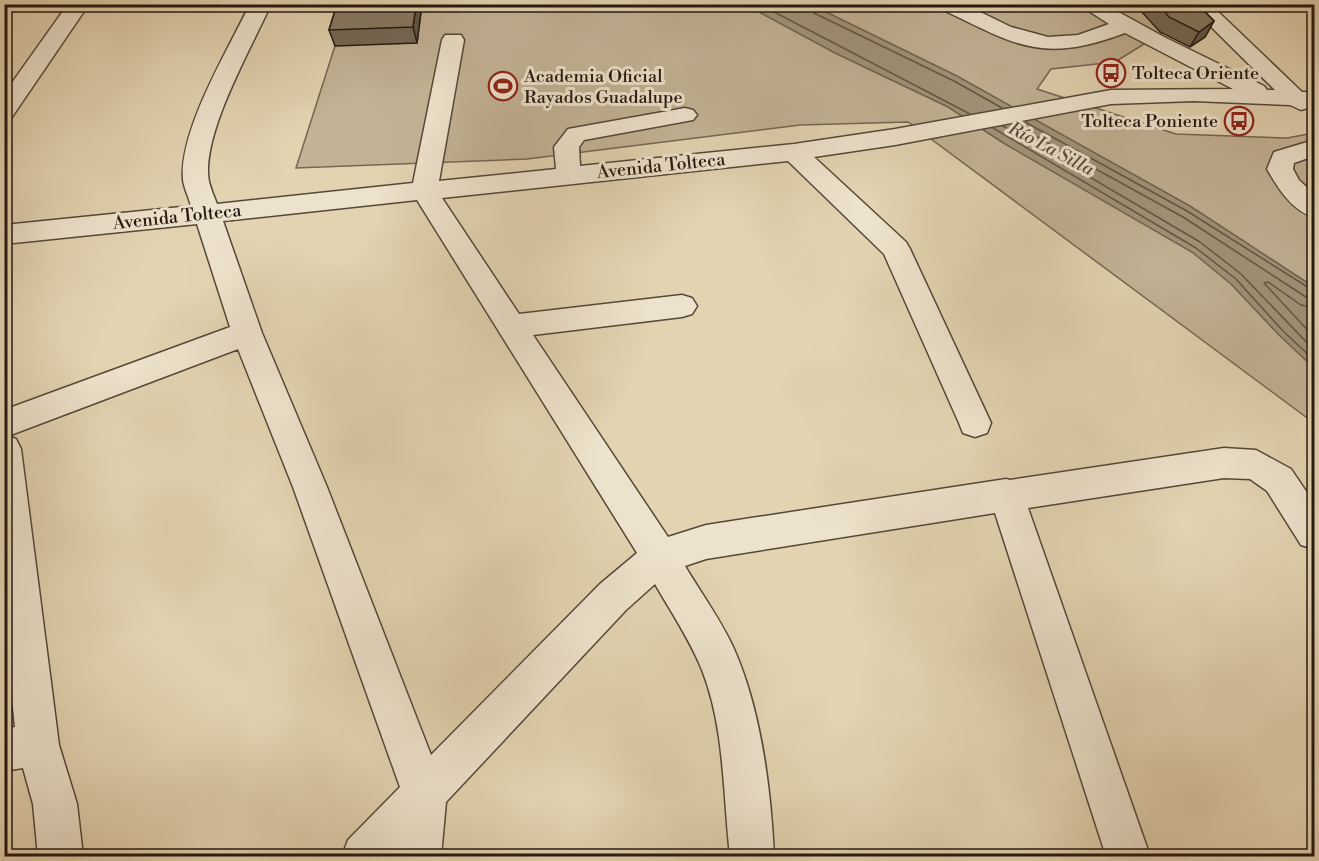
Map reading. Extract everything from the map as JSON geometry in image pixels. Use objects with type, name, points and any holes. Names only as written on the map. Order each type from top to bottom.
[{"type":"street","points":[[4,112],[79,4]]},
{"type":"street","points":[[261,4],[206,122],[197,152],[196,182],[247,333],[310,487],[425,795],[419,856]]},
{"type":"street","points":[[946,4],[1041,43],[1065,44],[1095,37],[1125,26]]},
{"type":"street","points":[[1088,4],[1125,26],[1269,97]]},
{"type":"street","points":[[1198,4],[1306,99],[1314,118]]},
{"type":"street","points":[[1095,37],[1127,44],[1234,96]]},
{"type":"street","points":[[453,40],[424,191],[660,557],[718,661],[731,698],[745,777],[752,856]]},
{"type":"street","name":"Avenida Tolteca","points":[[4,235],[794,152],[895,137],[1086,100],[1134,95],[1306,99]]},
{"type":"street","points":[[570,176],[565,147],[567,140],[577,134],[685,115]]},
{"type":"street","points":[[1313,150],[1283,158],[1280,169],[1289,185],[1314,208]]},
{"type":"street","points":[[794,152],[896,249],[975,423]]},
{"type":"street","points":[[512,326],[682,306]]},
{"type":"street","points":[[4,424],[247,333]]},
{"type":"street","points":[[4,449],[21,748],[55,804],[60,856]]},
{"type":"street","points":[[364,856],[613,597],[660,557],[706,542],[1006,494],[1224,463],[1256,465],[1279,480],[1314,533]]},
{"type":"street","points":[[1006,494],[1128,856]]},
{"type":"path","points":[[631,4],[648,9],[668,4]]},
{"type":"shaded area","points":[[348,5],[1161,5],[1162,33],[1115,62],[1051,69],[1037,89],[1176,134],[1287,138],[1314,133],[1314,423],[908,122],[800,125],[527,159],[296,168]]},
{"type":"water","name":"Río La Silla","points":[[746,5],[809,5],[820,9],[957,76],[1190,206],[1314,287],[1314,368],[1231,284],[1192,252],[1005,144],[948,107],[835,53]]},
{"type":"building","points":[[337,4],[416,4],[413,27],[329,30]]},
{"type":"building","points":[[1158,4],[1197,4],[1214,21],[1199,32],[1169,17]]},
{"type":"place","name":"Tolteca Oriente","points":[[1111,73]]},
{"type":"place","name":"Academia Oficial Rayados Guadalupe","points":[[503,86]]},
{"type":"place","name":"Tolteca Poniente","points":[[1239,121]]}]
